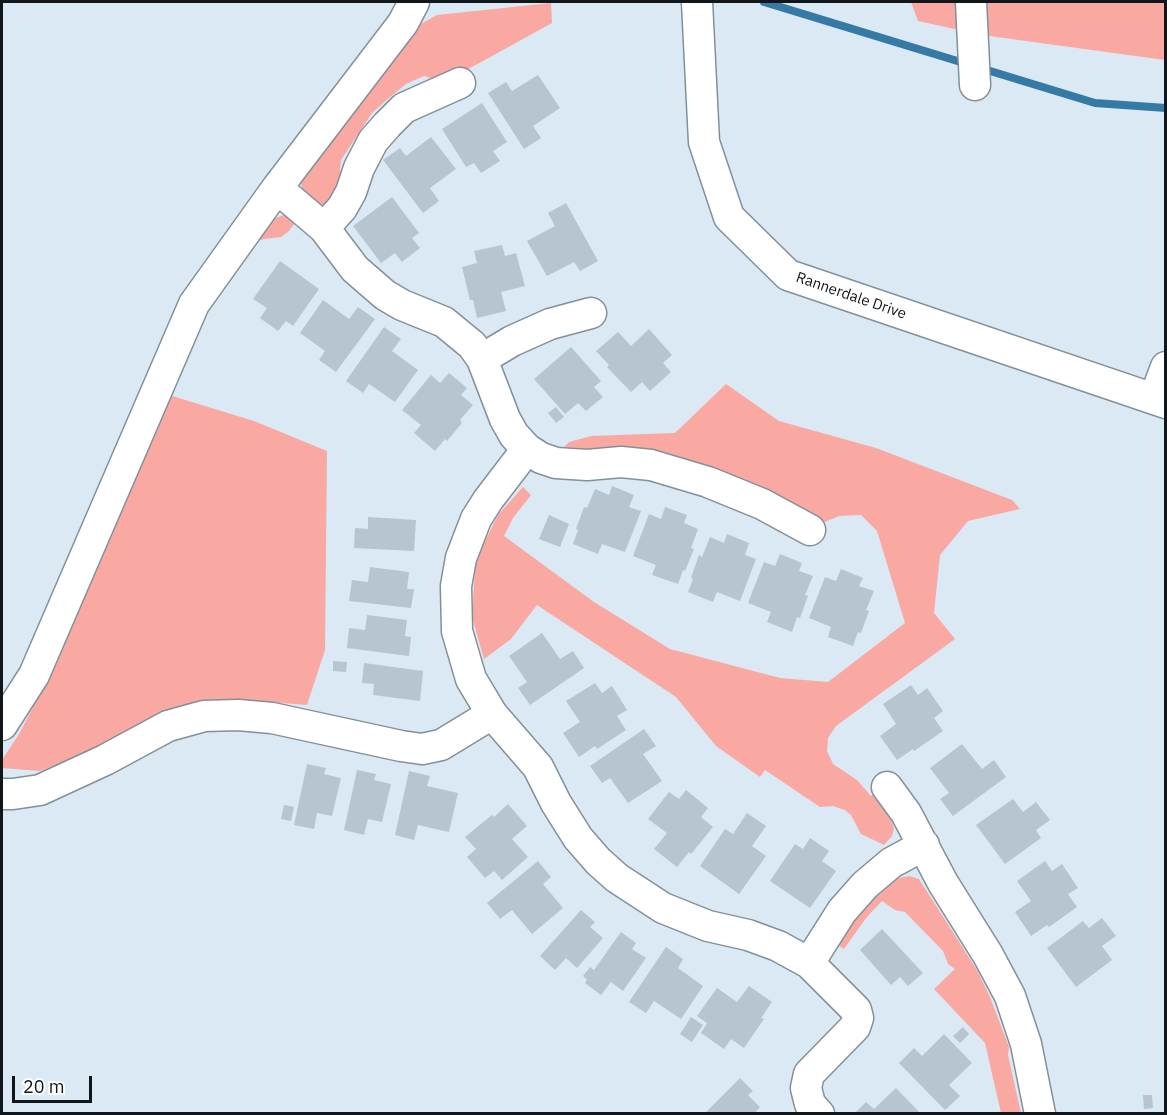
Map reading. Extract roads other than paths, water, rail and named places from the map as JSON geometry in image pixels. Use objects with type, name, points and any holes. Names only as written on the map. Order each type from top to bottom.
[{"type":"street","points":[[2,725],[34,675],[194,304],[277,188],[403,23],[414,2]]},
{"type":"street","name":"Rannerdale Drive","points":[[697,2],[704,142],[729,217],[788,275],[1160,401]]},
{"type":"street","points":[[971,2],[975,85]]},
{"type":"street","points":[[324,228],[342,208],[373,141],[387,125],[404,108],[460,83]]},
{"type":"street","points":[[277,188],[324,228],[355,269],[385,295],[402,305],[444,322],[472,345],[482,359],[505,420],[514,435],[541,458],[556,463],[587,465],[621,462],[651,465],[708,483],[762,504],[810,530]]},
{"type":"street","points":[[482,359],[512,341],[550,324],[591,313]]},
{"type":"street","points":[[1160,401],[1166,367]]},
{"type":"street","points":[[528,449],[488,500],[477,519],[461,558],[456,586],[457,631],[471,679],[492,714],[538,767],[556,803],[578,837],[598,861],[617,878],[663,908],[708,926],[748,935],[778,946],[809,963],[856,1010],[858,1018],[855,1027],[809,1074],[806,1088],[810,1104],[819,1113]]},
{"type":"street","points":[[2,794],[40,790],[105,760],[168,726],[204,716],[238,715],[272,718],[422,749],[441,746],[492,714]]},
{"type":"street","points":[[887,787],[906,813],[943,883],[988,955],[1010,996],[1026,1044],[1040,1113]]},
{"type":"street","points":[[809,963],[842,911],[865,885],[891,863],[924,845]]},
{"type":"waterway","points":[[764,2],[1095,103],[1166,108]]}]
